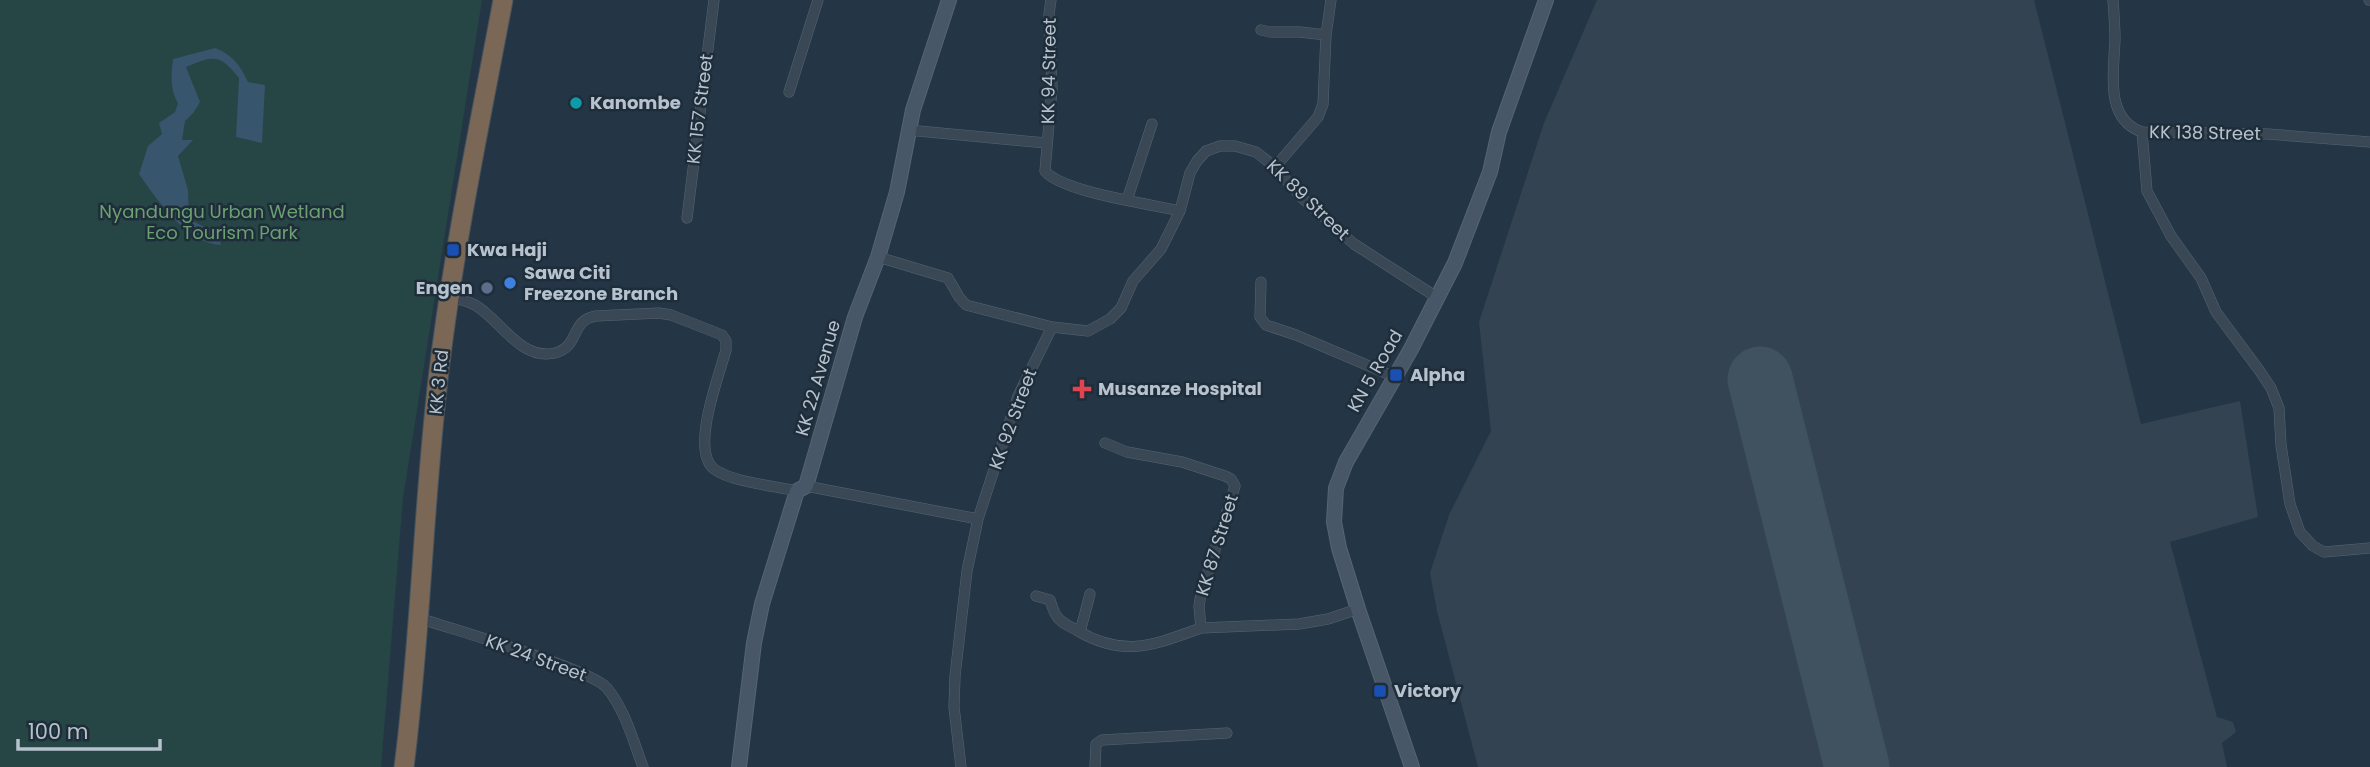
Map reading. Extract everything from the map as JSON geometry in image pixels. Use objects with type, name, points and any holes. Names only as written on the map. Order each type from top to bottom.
[{"type":"highway","name":"KK 3 Rd","points":[[404,767],[449,296],[503,0]]},
{"type":"main road","name":"KK 22 Avenue","points":[[739,767],[754,643],[762,604],[855,317],[878,257],[897,192],[908,130],[949,0]]},
{"type":"main road","name":"KN 5 Road","points":[[1412,767],[1357,610],[1336,535],[1336,488],[1346,462],[1438,298],[1471,223],[1490,172],[1499,132],[1546,0]]},
{"type":"street","name":"KK 157 Street","points":[[687,218],[713,0]]},
{"type":"street","points":[[789,92],[818,0]]},
{"type":"street","name":"KK 94 Street","points":[[1051,0],[1049,14],[1052,88],[1045,171],[1050,177],[1127,200],[1180,211]]},
{"type":"street","points":[[1275,167],[1318,117],[1323,104],[1326,35],[1331,0]]},
{"type":"street","name":"KK 138 Street","points":[[2113,0],[2115,36],[2112,92],[2126,124],[2142,132],[2268,134],[2370,142]]},
{"type":"street","points":[[1261,30],[1326,35]]},
{"type":"street","points":[[1127,200],[1152,124]]},
{"type":"street","name":"KK 94 Street","points":[[908,130],[1046,142]]},
{"type":"street","points":[[2142,132],[2147,191],[2171,236],[2202,278],[2216,312],[2271,388],[2279,408],[2281,444],[2290,504],[2300,532],[2313,546],[2324,552],[2370,548]]},
{"type":"street","name":"KK 89 Street","points":[[1052,327],[1088,331],[1121,308],[1133,281],[1161,249],[1180,211],[1190,173],[1197,161],[1206,151],[1220,146],[1235,146],[1256,152],[1354,244],[1438,298]]},
{"type":"street","points":[[878,257],[948,278],[959,297],[977,309],[1052,327]]},
{"type":"street","points":[[1261,282],[1260,317],[1266,325],[1296,334],[1395,377]]},
{"type":"street","points":[[449,296],[475,306],[517,343],[531,351],[547,354],[559,352],[568,346],[579,324],[586,317],[659,313],[722,335],[726,341],[726,351],[703,447],[706,459],[713,468],[729,476],[978,519]]},
{"type":"street","name":"KK 92 Street","points":[[961,767],[954,707],[967,571],[978,519],[1018,396],[1052,327]]},
{"type":"street","name":"KK 87 Street","points":[[1105,443],[1225,476],[1235,486],[1201,594],[1201,628]]},
{"type":"street","points":[[1080,632],[1090,594]]},
{"type":"street","points":[[1036,596],[1050,600],[1056,617],[1080,632],[1106,644],[1130,647],[1165,640],[1201,628],[1220,625],[1299,624],[1357,610]]},
{"type":"street","name":"KK 24 Street","points":[[419,618],[576,670],[605,685],[619,706],[643,767]]},
{"type":"street","points":[[1095,767],[1096,744],[1102,740],[1227,733]]},
{"type":"shaded area","points":[[1597,0],[2034,0],[2141,424],[2240,401],[2258,517],[2170,542],[2217,717],[2233,722],[2236,732],[2222,743],[2227,767],[1478,767],[1437,611],[1430,573],[1449,515],[1491,431],[1479,322],[1544,123]]},
{"type":"shaded area","points":[[215,48],[235,61],[248,82],[265,85],[262,143],[236,137],[239,78],[227,64],[210,59],[186,67],[200,102],[185,121],[182,140],[193,140],[178,156],[188,190],[189,219],[218,234],[221,245],[196,237],[184,229],[139,174],[148,146],[162,134],[159,123],[175,112],[178,103],[172,87],[173,59]]},
{"type":"green space","name":"Nyandungu Urban Wetland Eco Tourism Park","points":[[0,0],[482,0],[403,498],[381,767],[0,767]]},
{"type":"runway","points":[[1760,379],[1857,767]]},
{"type":"place","name":"Kanombe","points":[[576,103]]},
{"type":"place","name":"Kwa Haji","points":[[453,250]]},
{"type":"place","name":"Sawa Citi Freezone Branch","points":[[510,283]]},
{"type":"place","name":"Engen","points":[[487,288]]},
{"type":"place","name":"Alpha","points":[[1396,375]]},
{"type":"place","name":"Musanze Hospital","points":[[1082,389]]},
{"type":"place","name":"Victory","points":[[1380,691]]}]
